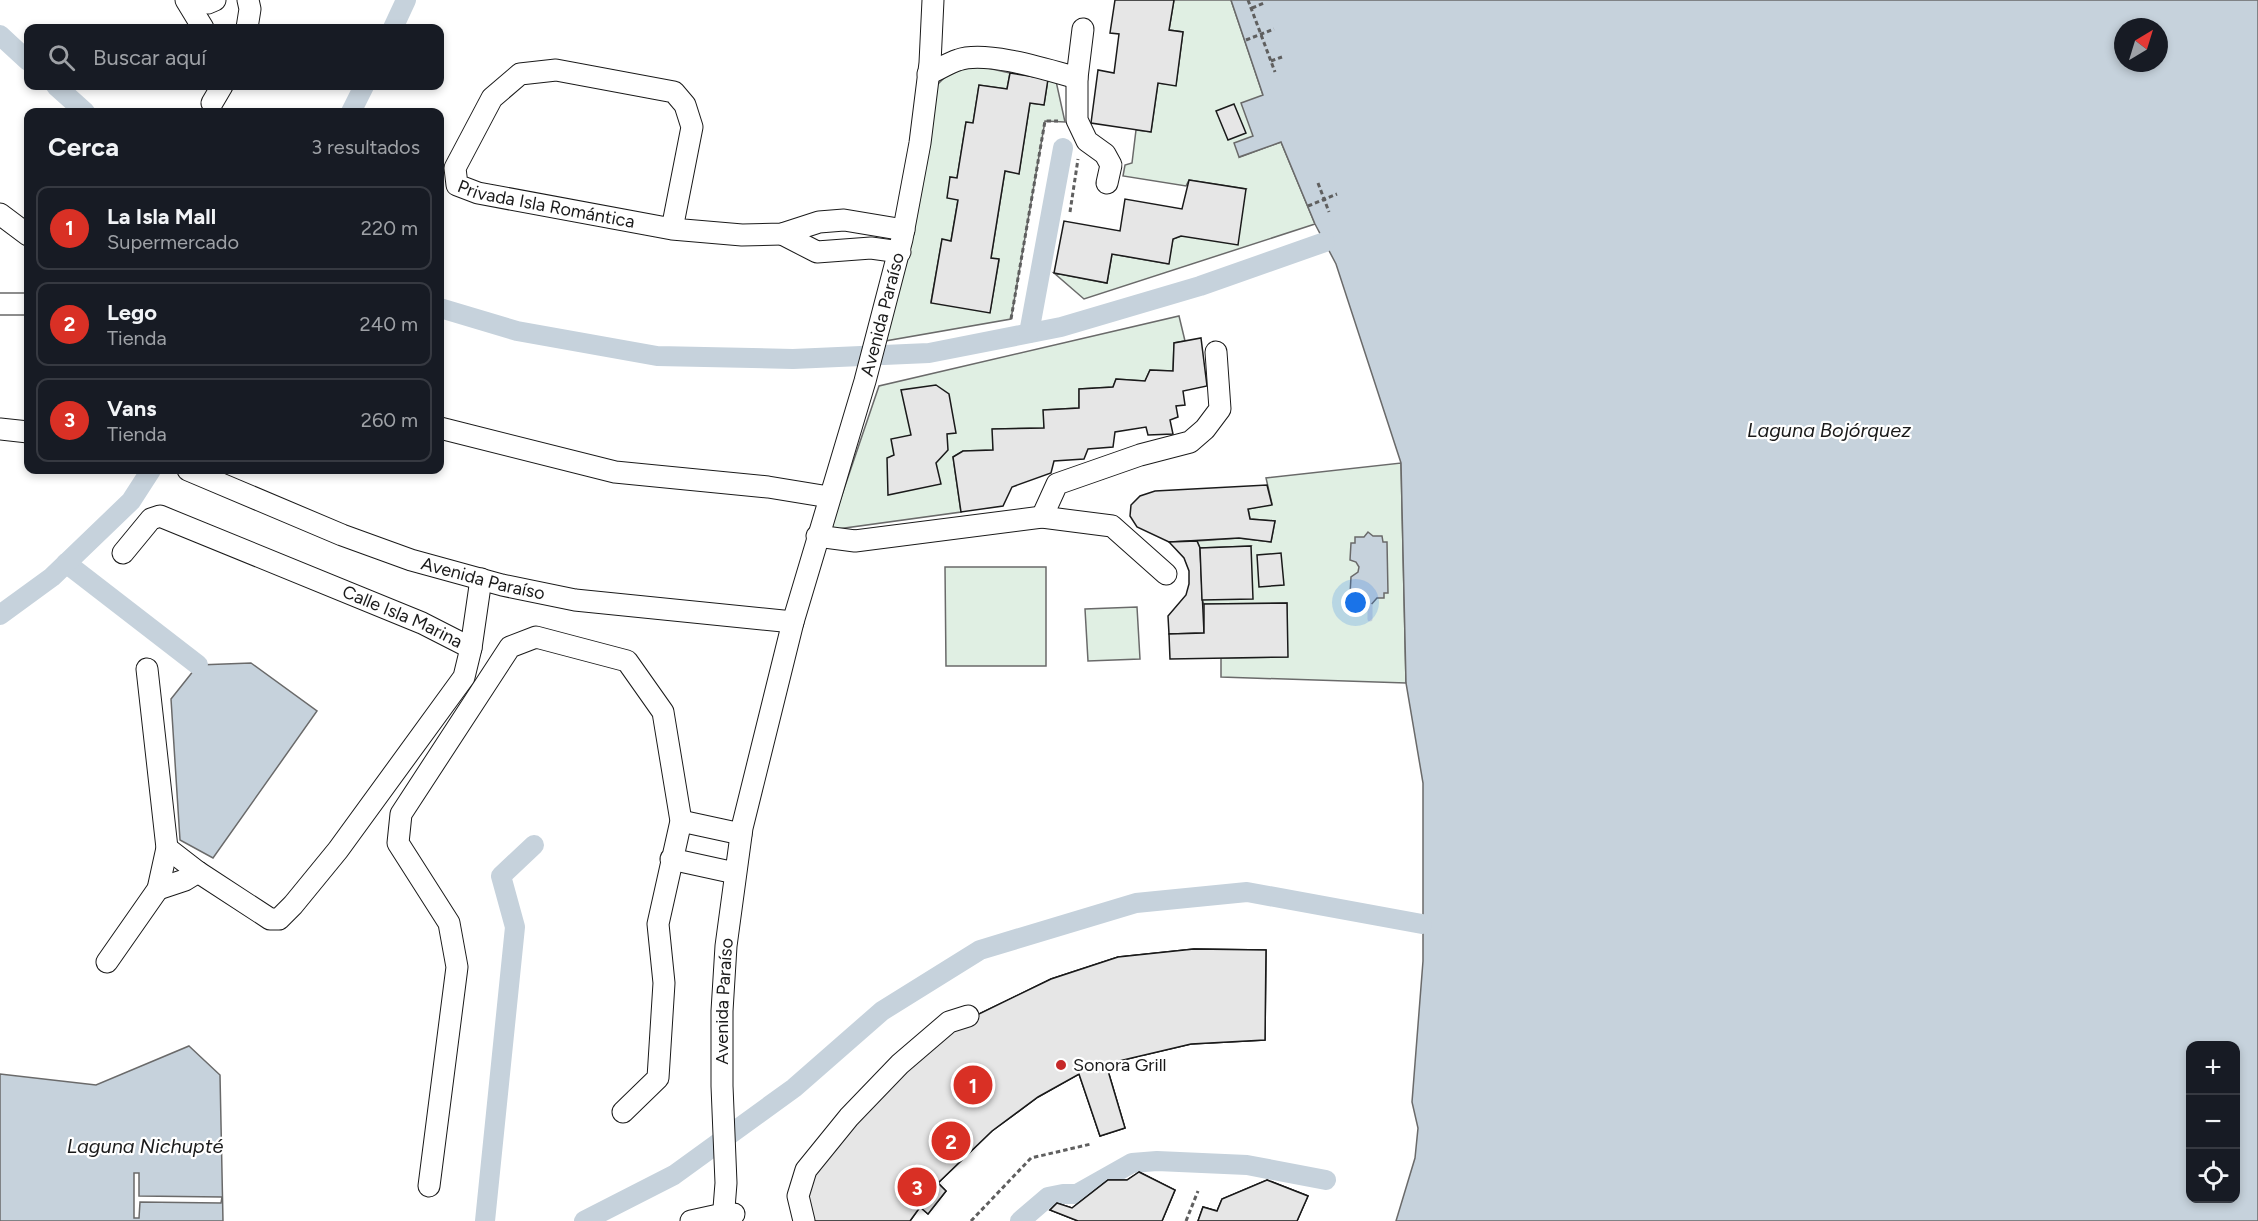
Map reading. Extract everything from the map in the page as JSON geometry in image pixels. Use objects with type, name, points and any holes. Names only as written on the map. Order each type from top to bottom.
[{"type":"street","points":[[187,1],[208,3],[215,0]]},
{"type":"street","points":[[248,0],[250,9],[248,24]]},
{"type":"street","name":"Avenida Paraíso","points":[[729,1217],[722,1086],[722,1011],[726,946],[741,834],[793,622],[865,381],[900,252],[920,143],[928,75],[933,0]]},
{"type":"street","points":[[187,1],[201,24]]},
{"type":"street","points":[[1083,28],[1077,78],[1077,120],[1087,141],[1105,154],[1111,165],[1107,183]]},
{"type":"street","points":[[928,75],[959,59],[990,57],[1077,78]]},
{"type":"street","name":"Privada Isla Romántica","points":[[672,229],[692,127],[685,105],[674,92],[556,70],[520,74],[492,98],[455,168],[457,185],[477,193],[672,229],[742,235],[782,234],[819,222],[844,220],[904,230]]},
{"type":"street","points":[[0,214],[24,232]]},
{"type":"street","name":"Privada Isla Romántica","points":[[782,234],[817,252],[871,248],[900,252]]},
{"type":"street","points":[[0,303],[24,304]]},
{"type":"street","points":[[1042,517],[1057,484],[1140,455],[1190,442],[1205,429],[1220,409],[1216,352]]},
{"type":"street","points":[[0,429],[24,432]]},
{"type":"street","points":[[444,429],[615,472],[768,487],[830,497]]},
{"type":"street","name":"Avenida Paraíso","points":[[197,474],[342,535],[411,560],[481,579],[575,600],[793,622]]},
{"type":"street","name":"Calle Isla Marina","points":[[123,553],[151,519],[160,516],[422,623],[471,648],[464,677],[338,850],[279,919],[270,919],[198,872],[167,848]]},
{"type":"street","points":[[818,536],[855,541],[1042,517],[1112,526],[1166,574]]},
{"type":"street","points":[[471,648],[481,579]]},
{"type":"street","points":[[429,1186],[457,967],[449,922],[398,843],[401,814],[510,647],[536,637],[627,661],[663,712],[676,780],[681,822],[658,924],[664,983],[658,1078],[623,1112]]},
{"type":"street","points":[[107,962],[159,889],[167,848],[147,669]]},
{"type":"street","points":[[681,822],[741,834]]},
{"type":"street","points":[[671,859],[735,873]]},
{"type":"street","points":[[159,889],[185,880],[198,872]]},
{"type":"street","points":[[804,1221],[798,1196],[806,1170],[849,1116],[900,1064],[949,1022],[968,1016]]},
{"type":"street","points":[[691,1221],[729,1217]]},
{"type":"path","points":[[1248,0],[1275,72]]},
{"type":"path","points":[[1251,9],[1264,3]]},
{"type":"path","points":[[1246,40],[1274,29]]},
{"type":"path","points":[[1271,62],[1282,57]]},
{"type":"path","points":[[1011,319],[1045,121],[1065,122]]},
{"type":"path","points":[[1070,212],[1080,150]]},
{"type":"path","points":[[1317,183],[1329,212]]},
{"type":"path","points":[[1308,206],[1337,194]]},
{"type":"path","points":[[971,1221],[1031,1158],[1091,1144]]},
{"type":"path","points":[[1186,1221],[1198,1191]]},
{"type":"green space","points":[[1174,0],[1231,0],[1263,95],[1253,136],[1240,157],[1281,142],[1315,224],[1084,299],[1054,273],[1107,283],[1112,254],[1168,264],[1173,239],[1181,236],[1246,189],[1189,180],[1186,186],[1123,176],[1125,165],[1132,163],[1136,130],[1151,132],[1158,83],[1176,85],[1183,32],[1169,30]]},
{"type":"green space","points":[[965,66],[1010,73],[1007,89],[979,85],[973,123],[966,122],[957,178],[950,177],[958,200],[951,241],[942,240],[931,302],[990,312],[999,260],[991,258],[1005,171],[1019,173],[1030,103],[1044,105],[1048,79],[1056,81],[1065,122],[1045,121],[1011,319],[885,341],[935,87],[949,73]]},
{"type":"green space","points":[[1179,316],[1185,341],[1174,343],[1173,371],[1150,370],[1145,381],[1116,379],[1113,387],[1079,389],[1079,408],[1044,410],[1044,428],[993,429],[993,450],[963,451],[953,457],[961,512],[830,530],[879,386]]},
{"type":"green space","points":[[1401,463],[1406,683],[1221,677],[1221,658],[1287,657],[1287,603],[1204,604],[1202,600],[1251,546],[1200,548],[1197,541],[1239,538],[1271,542],[1275,521],[1250,519],[1248,509],[1272,504],[1266,478]]},
{"type":"green space","points":[[945,567],[1046,567],[1046,666],[946,666]]},
{"type":"green space","points":[[1137,607],[1140,659],[1088,661],[1085,609]]},
{"type":"water","name":"Laguna Bojórquez","points":[[1231,0],[2258,0],[2258,1221],[1396,1221],[1415,1158],[1418,1128],[1412,1102],[1423,961],[1423,783],[1406,683],[1401,463],[1336,264],[1315,224],[1281,142],[1239,157],[1234,143],[1253,136],[1241,103],[1263,95]]},
{"type":"water","points":[[1368,532],[1373,536],[1382,536],[1383,542],[1387,542],[1388,593],[1384,593],[1384,598],[1377,598],[1370,606],[1363,599],[1356,599],[1356,593],[1350,594],[1351,577],[1358,572],[1359,567],[1356,562],[1350,560],[1351,543],[1355,543],[1355,537],[1364,537]]},
{"type":"water","points":[[251,663],[317,711],[213,858],[180,840],[171,699],[198,665]]},
{"type":"water","name":"Laguna Nichupté","points":[[189,1046],[220,1075],[223,1221],[0,1221],[0,1074],[96,1085]]},
{"type":"pier","points":[[134,1173],[139,1173],[139,1196],[222,1197],[221,1203],[140,1202],[139,1218],[134,1218]]},
{"type":"building","points":[[1115,0],[1174,0],[1169,30],[1183,32],[1176,86],[1158,83],[1151,132],[1091,123],[1098,70],[1114,73],[1119,34],[1110,33]]},
{"type":"building","points":[[1010,73],[1048,79],[1044,105],[1030,103],[1019,174],[1005,171],[991,258],[999,259],[990,313],[931,303],[942,239],[951,241],[958,200],[947,198],[950,177],[957,178],[966,122],[973,123],[979,85],[1007,89]]},
{"type":"building","points":[[1234,104],[1246,133],[1228,140],[1216,111]]},
{"type":"building","points":[[1189,180],[1246,189],[1238,245],[1181,236],[1173,239],[1169,264],[1112,254],[1107,283],[1054,273],[1064,221],[1120,231],[1125,199],[1182,209]]},
{"type":"building","points":[[1201,338],[1207,386],[1183,391],[1185,405],[1176,406],[1178,417],[1170,420],[1173,434],[1148,435],[1146,427],[1115,432],[1113,447],[1088,449],[1084,459],[1054,461],[1051,473],[1012,487],[1003,506],[961,512],[953,457],[963,451],[993,450],[992,429],[1044,428],[1043,410],[1079,408],[1079,389],[1113,387],[1116,379],[1145,381],[1150,370],[1173,371],[1174,343]]},
{"type":"building","points":[[936,385],[949,394],[956,433],[947,434],[948,450],[936,463],[941,484],[888,495],[887,458],[894,455],[891,439],[911,435],[901,390]]},
{"type":"building","points":[[1267,485],[1272,505],[1248,509],[1250,519],[1275,521],[1271,542],[1239,538],[1169,542],[1137,527],[1130,516],[1131,505],[1140,496],[1155,491]]},
{"type":"building","points":[[1197,541],[1200,548],[1204,633],[1169,634],[1168,616],[1186,595],[1189,571],[1184,558],[1169,542]]},
{"type":"building","points":[[1251,546],[1253,599],[1202,600],[1200,548]]},
{"type":"building","points":[[1281,553],[1284,585],[1259,587],[1257,555]]},
{"type":"building","points":[[1287,603],[1288,657],[1170,659],[1169,634],[1204,633],[1204,604]]},
{"type":"building","points":[[1194,949],[1266,950],[1265,1040],[1191,1044],[1106,1064],[1125,1128],[1100,1136],[1079,1074],[1038,1097],[992,1131],[938,1183],[946,1191],[928,1214],[920,1207],[910,1221],[810,1221],[803,1187],[857,1114],[944,1031],[1051,979],[1118,957]]},
{"type":"building","points":[[1194,949],[1266,950],[1265,1040],[1191,1044],[1106,1064],[1125,1128],[1100,1136],[1079,1074],[1038,1097],[992,1131],[938,1183],[946,1191],[928,1214],[920,1207],[910,1221],[810,1221],[803,1187],[857,1114],[944,1031],[1051,979],[1118,957]]},
{"type":"building","points":[[1139,1172],[1175,1190],[1162,1221],[1078,1221],[1050,1210],[1057,1203],[1072,1208],[1108,1180],[1127,1180]]},
{"type":"building","points":[[1139,1172],[1175,1190],[1162,1221],[1078,1221],[1050,1210],[1057,1203],[1072,1208],[1108,1180],[1127,1180]]},
{"type":"building","points":[[1267,1180],[1308,1196],[1297,1221],[1198,1221],[1203,1207],[1217,1211],[1222,1199]]},
{"type":"building","points":[[1267,1180],[1308,1196],[1297,1221],[1198,1221],[1203,1207],[1217,1211],[1222,1199]]},
{"type":"waterway","points":[[395,24],[406,0]]},
{"type":"waterway","points":[[0,35],[24,57]]},
{"type":"waterway","points":[[60,90],[81,108]]},
{"type":"waterway","points":[[353,108],[362,90]]},
{"type":"waterway","points":[[1029,333],[1063,148]]},
{"type":"waterway","points":[[444,309],[517,331],[657,356],[793,359],[929,353],[1061,327],[1200,286],[1325,242]]},
{"type":"waterway","points":[[0,615],[52,577],[131,501],[148,474]]},
{"type":"waterway","points":[[66,563],[198,665]]},
{"type":"waterway","points":[[1370,606],[1370,619]]},
{"type":"waterway","points":[[485,1221],[515,927],[501,876],[534,845]]},
{"type":"waterway","points":[[584,1221],[674,1175],[794,1088],[882,1011],[980,950],[1136,903],[1247,892],[1422,924]]},
{"type":"waterway","points":[[1020,1221],[1048,1197],[1077,1194],[1132,1163],[1157,1161],[1247,1165],[1326,1180]]},
{"type":"place","name":"Sonora Grill","points":[[1061,1065]]},
{"type":"place","name":"La Isla Mall","points":[[973,1085]]},
{"type":"place","name":"Lego","points":[[951,1141]]},
{"type":"place","name":"Vans","points":[[917,1187]]}]
